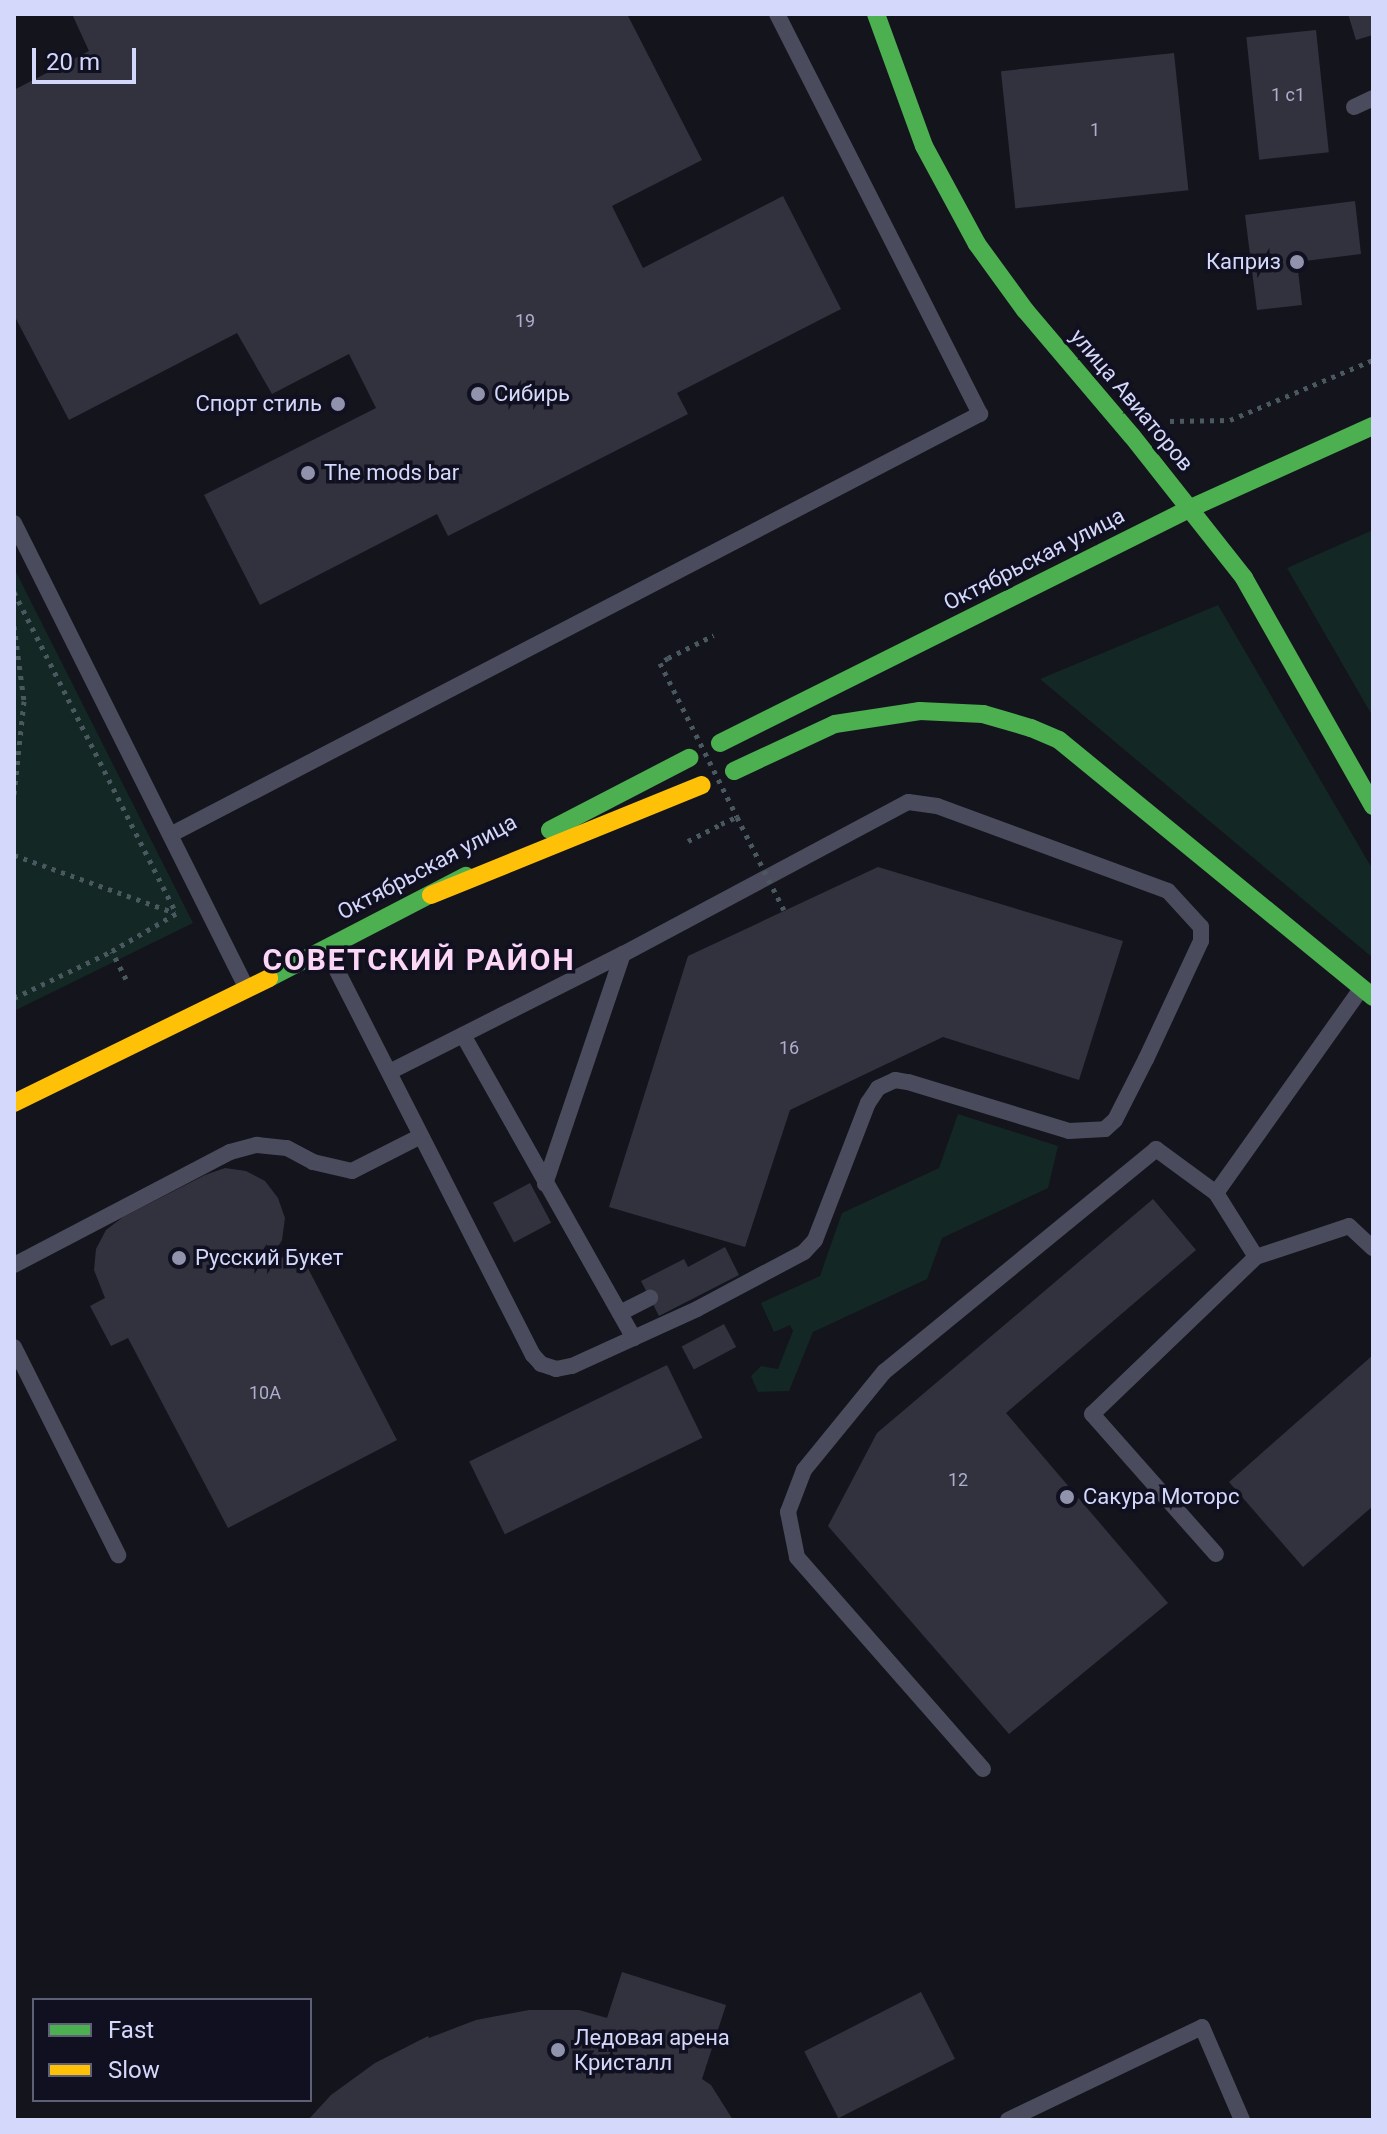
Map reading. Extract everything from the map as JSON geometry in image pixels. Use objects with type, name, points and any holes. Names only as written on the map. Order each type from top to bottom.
[{"type":"main road","name":"улица Авиаторов","points":[[877,16],[924,146],[977,244],[1025,310],[1191,508],[1244,578],[1373,806]]},
{"type":"main road","name":"Октябрьская улица","points":[[720,743],[1191,508],[1373,426]]},
{"type":"main road","points":[[734,771],[835,724],[920,711],[983,714],[1031,728],[1059,740],[1367,992]]},
{"type":"main road","name":"Октябрьская улица","points":[[14,1103],[248,990],[689,758]]},
{"type":"main road","points":[[431,895],[702,785]]},
{"type":"lane","points":[[172,834],[980,414],[777,14]]},
{"type":"lane","points":[[877,16],[897,14]]},
{"type":"lane","points":[[1354,107],[1373,98]]},
{"type":"lane","points":[[14,523],[248,990]]},
{"type":"lane","points":[[325,947],[533,1355],[541,1364],[556,1369],[572,1366],[634,1338],[804,1252],[815,1240],[868,1103],[878,1088],[895,1080],[1069,1131],[1089,1133],[1105,1129],[1115,1120],[1146,1059],[1201,941],[1201,927],[1168,891],[937,806],[908,802],[623,954],[389,1072]]},
{"type":"lane","points":[[545,1184],[623,954]]},
{"type":"lane","points":[[1216,1193],[1367,992]]},
{"type":"lane","points":[[463,1035],[634,1338]]},
{"type":"lane","points":[[14,1265],[230,1152],[257,1145],[287,1148],[313,1162],[352,1171],[421,1136]]},
{"type":"lane","points":[[983,1769],[797,1557],[788,1512],[804,1470],[884,1372],[1156,1149],[1216,1193],[1256,1257]]},
{"type":"lane","points":[[1216,1554],[1092,1414],[1256,1257],[1349,1226],[1373,1248]]},
{"type":"lane","points":[[620,1313],[650,1298]]},
{"type":"lane","points":[[14,1347],[118,1555]]},
{"type":"lane","points":[[1008,2120],[1202,2027],[1242,2120]]},
{"type":"path","points":[[1161,419],[1174,422],[1230,420],[1373,360]]},
{"type":"path","points":[[14,592],[176,913]]},
{"type":"path","points":[[14,626],[24,701],[14,795]]},
{"type":"path","points":[[714,635],[660,663],[784,910]]},
{"type":"path","points":[[688,841],[737,817]]},
{"type":"path","points":[[14,855],[176,913]]},
{"type":"path","points":[[14,998],[112,951],[176,913]]},
{"type":"path","points":[[112,951],[126,979]]},
{"type":"green space","points":[[1373,530],[1373,717],[1287,568]]},
{"type":"green space","points":[[14,568],[193,923],[14,1011]]},
{"type":"green space","points":[[1218,605],[1373,870],[1373,958],[1040,679]]},
{"type":"green space","points":[[958,1114],[1058,1146],[1048,1188],[942,1238],[927,1279],[813,1332],[789,1391],[758,1392],[751,1376],[761,1366],[778,1369],[793,1331],[790,1325],[774,1332],[761,1303],[820,1276],[842,1213],[939,1168]]},
{"type":"building","points":[[72,14],[627,14],[702,160],[612,206],[643,268],[783,196],[841,309],[677,393],[688,414],[448,536],[437,514],[260,605],[204,495],[376,408],[349,354],[272,394],[237,333],[69,420],[14,315],[14,90],[89,51]]},
{"type":"building","points":[[1348,14],[1373,14],[1373,35],[1356,40]]},
{"type":"building","points":[[1316,30],[1329,152],[1259,160],[1246,37]]},
{"type":"building","points":[[1174,53],[1188,190],[1015,208],[1001,71]]},
{"type":"building","points":[[1355,201],[1361,254],[1297,262],[1302,305],[1257,310],[1245,215]]},
{"type":"building","points":[[878,867],[1123,941],[1079,1080],[943,1037],[790,1110],[745,1247],[609,1207],[688,956]]},
{"type":"building","points":[[225,1168],[246,1171],[265,1181],[278,1198],[285,1218],[282,1240],[268,1265],[298,1249],[397,1440],[228,1528],[128,1338],[111,1346],[90,1306],[105,1298],[94,1270],[96,1249],[106,1230],[123,1217]]},
{"type":"building","points":[[530,1183],[551,1223],[514,1242],[493,1203]]},
{"type":"building","points":[[1153,1199],[1196,1250],[1006,1413],[1168,1603],[1009,1734],[828,1526],[877,1433]]},
{"type":"building","points":[[725,1247],[739,1275],[659,1316],[641,1281],[684,1259],[688,1267]]},
{"type":"building","points":[[724,1324],[736,1347],[694,1369],[682,1347]]},
{"type":"building","points":[[1373,1355],[1373,1506],[1303,1567],[1229,1482]]},
{"type":"building","points":[[667,1365],[703,1438],[505,1534],[469,1461]]},
{"type":"building","name":"Ледовая арена Кристалл","points":[[622,1972],[726,2005],[702,2079],[711,2085],[733,2120],[308,2120],[331,2095],[375,2063],[428,2036],[476,2020],[529,2010],[579,2010],[607,2018]]},
{"type":"building","points":[[921,1992],[955,2059],[838,2118],[804,2051]]},
{"type":"traffic: fast","points":[[876,14],[924,146],[977,244],[1025,310],[1132,436],[1244,578],[1373,806]]},
{"type":"traffic: fast","points":[[720,743],[1191,508],[1373,426]]},
{"type":"traffic: fast","points":[[734,771],[835,724],[920,711],[983,714],[1031,728],[1059,740],[1373,997]]},
{"type":"traffic: fast","points":[[550,830],[689,758]]},
{"type":"traffic: fast","points":[[269,978],[466,876]]},
{"type":"traffic: slow","points":[[431,895],[702,785]]},
{"type":"traffic: slow","points":[[14,1103],[269,978]]},
{"type":"place","name":"Каприз","points":[[1297,262]]},
{"type":"place","name":"Сибирь","points":[[478,394]]},
{"type":"place","name":"Спорт стиль","points":[[338,404]]},
{"type":"place","name":"The mods bar","points":[[308,473]]},
{"type":"place","name":"Русский Букет","points":[[179,1258]]},
{"type":"place","name":"Сакура Моторс","points":[[1067,1497]]},
{"type":"place","name":"Ледовая арена Кристалл","points":[[558,2050]]},
{"type":"district","name":"СОВЕТСКИЙ РАЙОН","points":[[419,960]]}]
